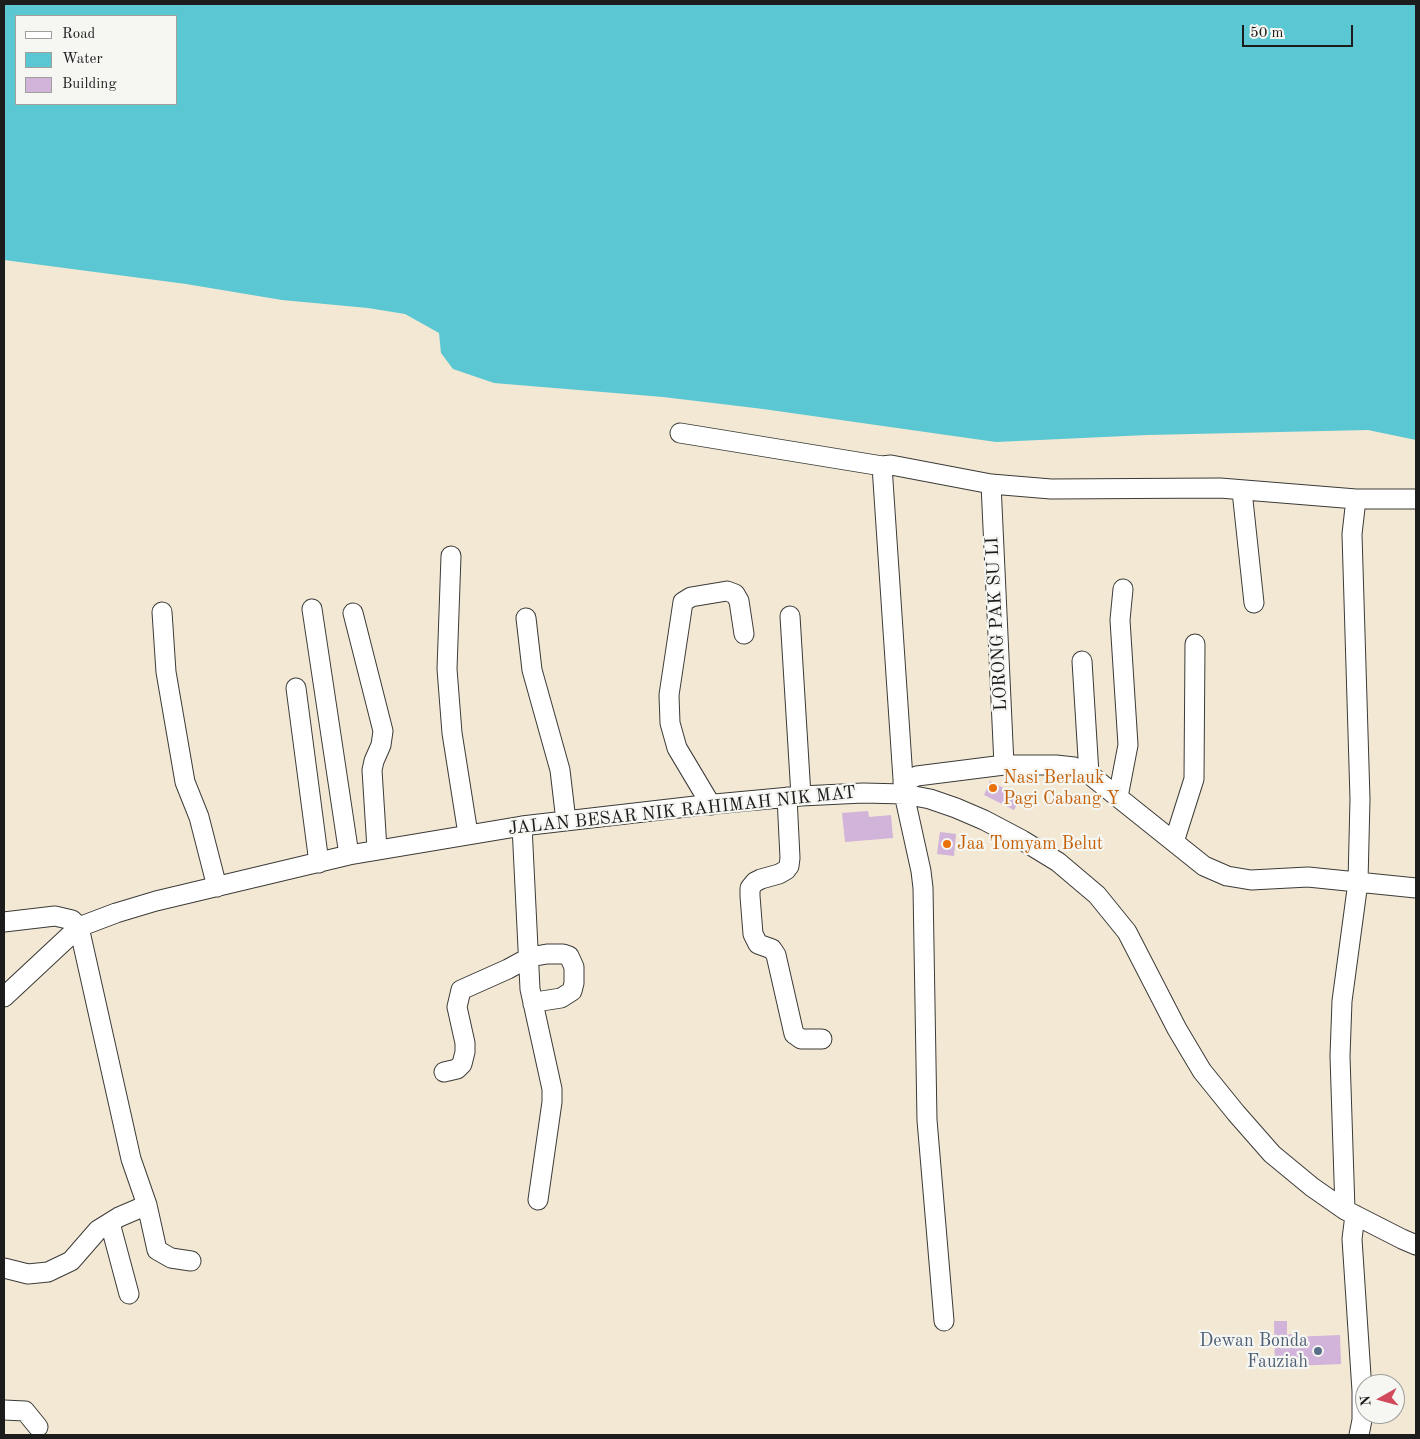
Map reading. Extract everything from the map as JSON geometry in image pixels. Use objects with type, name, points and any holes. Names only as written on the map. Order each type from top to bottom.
[{"type":"street","points":[[680,433],[882,466],[891,465],[990,484],[1051,489],[1220,488],[1356,499],[1416,499]]},
{"type":"street","points":[[882,466],[904,788],[923,888],[927,1120],[944,1321]]},
{"type":"street","name":"LORONG PAK SU LI","points":[[990,484],[1004,765]]},
{"type":"street","points":[[1242,491],[1254,603]]},
{"type":"street","points":[[1356,499],[1352,534],[1360,799],[1358,882],[1342,1001],[1340,1056],[1362,1391],[1362,1420],[1359,1435]]},
{"type":"street","points":[[451,556],[447,669],[452,733],[468,834]]},
{"type":"street","points":[[1118,798],[1128,745],[1120,618],[1123,589]]},
{"type":"street","points":[[711,804],[677,748],[670,722],[669,695],[683,602],[691,597],[727,591],[735,594],[740,601],[744,634]]},
{"type":"street","points":[[312,609],[349,855]]},
{"type":"street","points":[[162,612],[166,672],[183,774],[199,818],[217,887]]},
{"type":"street","points":[[353,613],[382,731],[381,745],[372,770],[377,849]]},
{"type":"street","points":[[790,616],[794,797],[789,866],[779,874],[755,882],[750,888],[750,896],[753,934],[758,944],[772,949],[776,954],[794,1034],[801,1040],[822,1039]]},
{"type":"street","points":[[526,618],[532,670],[559,766],[566,821]]},
{"type":"street","points":[[1174,842],[1194,779],[1195,644]]},
{"type":"street","points":[[1082,661],[1089,774]]},
{"type":"street","points":[[296,688],[319,863]]},
{"type":"street","points":[[904,788],[917,776],[1004,765],[1074,767],[1089,774],[1204,866],[1227,876],[1251,880],[1308,877],[1416,888]]},
{"type":"street","name":"JALAN BESAR NIK RAHIMAH NIK MAT","points":[[4,997],[79,927],[116,913],[349,855],[522,826],[711,804],[863,793],[904,788],[984,820],[1014,836],[1058,862],[1097,894],[1126,932],[1177,1029],[1202,1071],[1272,1154],[1312,1187],[1350,1212],[1402,1239],[1416,1244]]},
{"type":"street","points":[[522,826],[532,1004],[552,1089],[552,1102],[538,1200]]},
{"type":"street","points":[[4,922],[56,916],[72,920],[79,927],[131,1158],[146,1205],[157,1250],[172,1258],[191,1261]]},
{"type":"street","points":[[444,1072],[457,1069],[462,1064],[465,1052],[457,1007],[461,990],[530,957],[563,954],[569,956],[574,968],[572,991],[561,998],[532,1004]]},
{"type":"street","points":[[4,1268],[28,1274],[48,1272],[71,1261],[98,1230],[146,1205]]},
{"type":"street","points":[[110,1223],[129,1294]]},
{"type":"street","points":[[4,1410],[25,1411],[38,1427]]},
{"type":"water","points":[[4,4],[1416,4],[1416,440],[1368,430],[1147,435],[996,442],[663,397],[494,383],[453,369],[441,353],[439,333],[405,314],[368,308],[282,300],[186,284],[4,260]]},
{"type":"building","points":[[990,781],[1021,797],[1014,810],[984,795]]},
{"type":"building","points":[[868,811],[869,817],[891,815],[893,838],[845,842],[842,813]]},
{"type":"building","name":"Jaa Tomyam Belut","points":[[940,832],[956,834],[954,856],[937,854]]},
{"type":"building","points":[[1274,1321],[1287,1321],[1287,1335],[1292,1334],[1292,1337],[1340,1335],[1341,1364],[1293,1366],[1293,1368],[1275,1369]]},
{"type":"place","name":"Nasi Berlauk Pagi Cabang Y","points":[[993,788]]},
{"type":"place","name":"Jaa Tomyam Belut","points":[[947,844]]},
{"type":"place","name":"Dewan Bonda Fauziah","points":[[1318,1351]]}]
